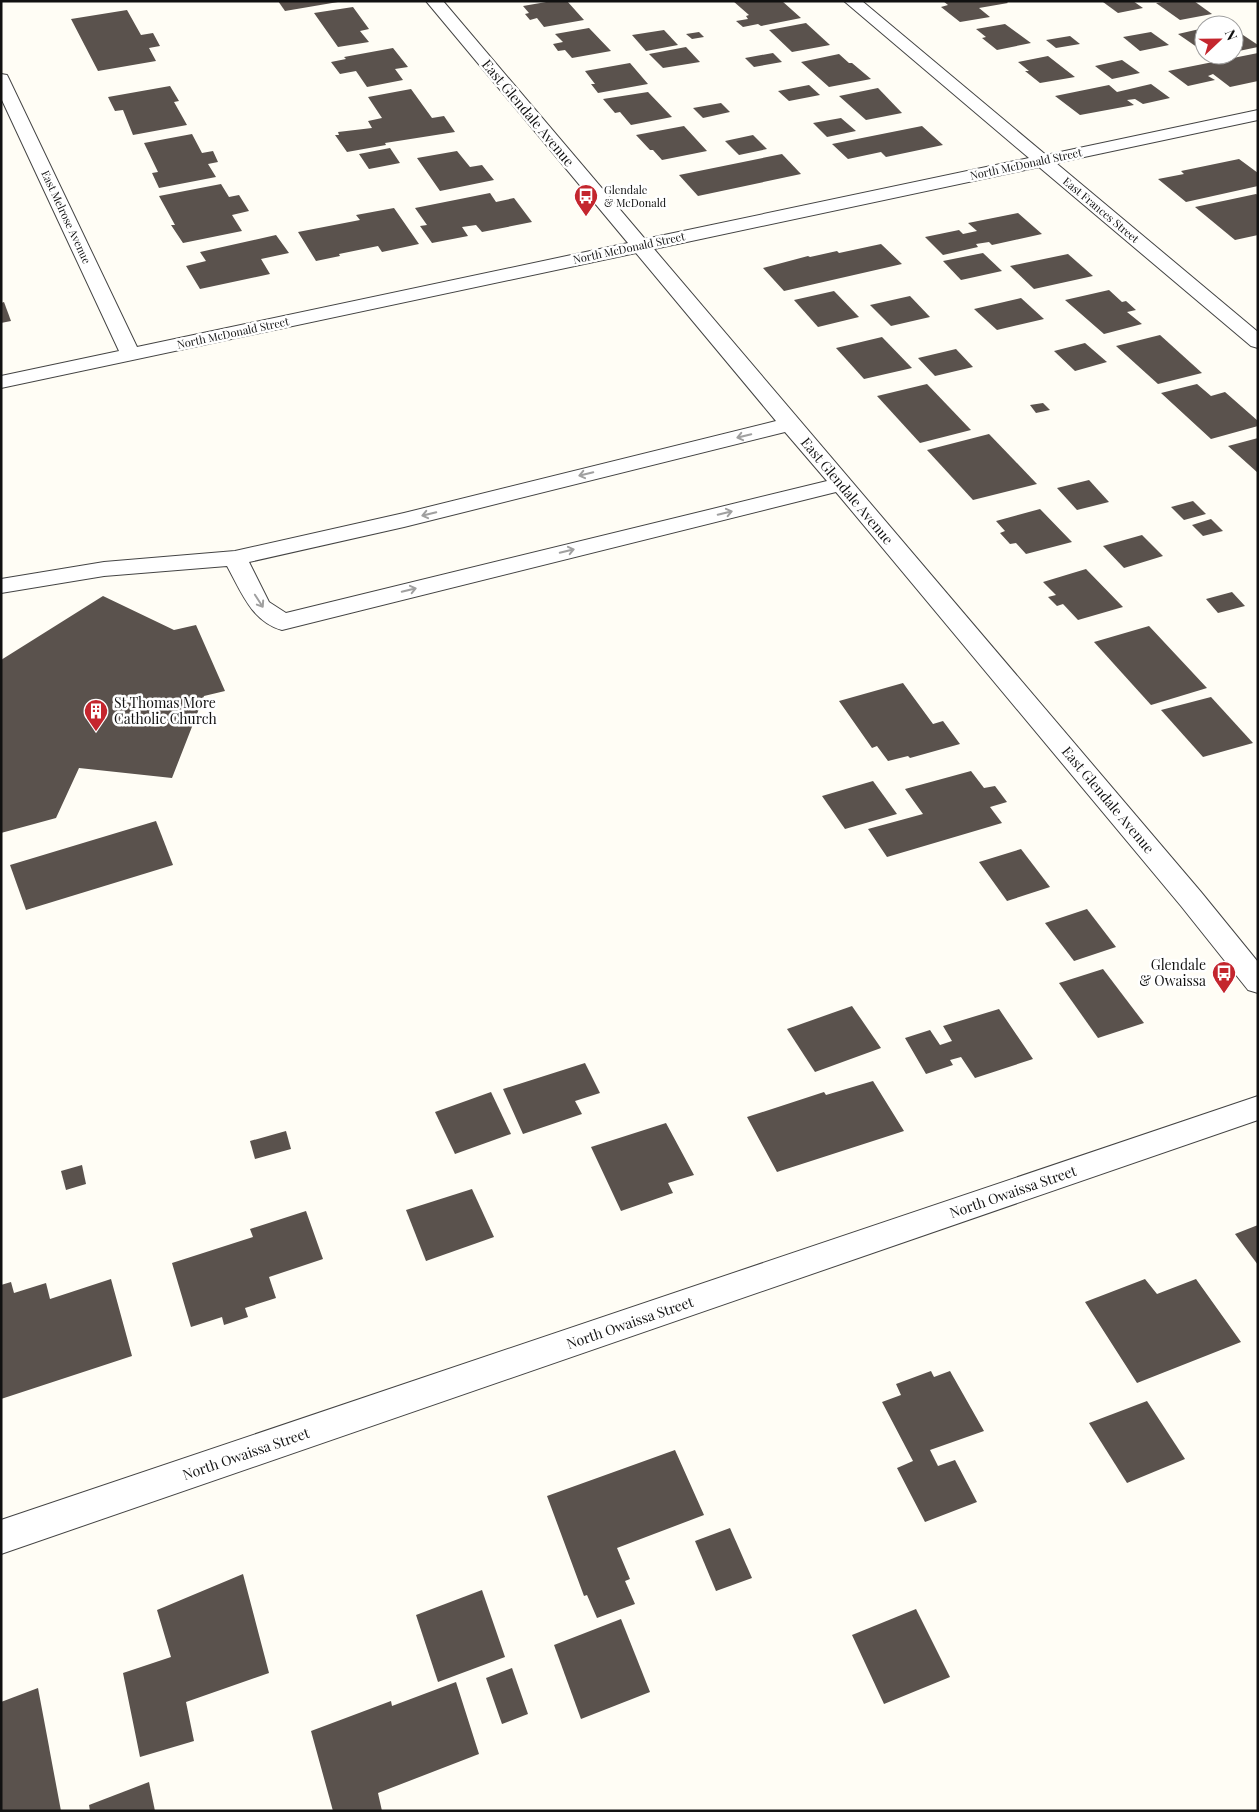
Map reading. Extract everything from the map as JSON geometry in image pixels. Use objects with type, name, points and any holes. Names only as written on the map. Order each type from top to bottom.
[{"type":"street","name":"East Glendale Avenue","points":[[434,1],[1185,892],[1258,982]]},
{"type":"street","name":"East Frances Street","points":[[852,1],[1258,342]]},
{"type":"street","name":"East Melrose Avenue","points":[[1,79],[130,355]]},
{"type":"street","name":"North McDonald Street","points":[[1,382],[1258,114]]},
{"type":"street","points":[[1,586],[104,568],[236,558],[404,520],[791,424]]},
{"type":"street","points":[[236,558],[260,606],[282,622],[842,484]]},
{"type":"street","name":"North Owaissa Street","points":[[1,1537],[1258,1108]]},
{"type":"building","points":[[278,1],[338,1],[338,2],[285,11]]},
{"type":"building","points":[[552,1],[567,1],[584,20],[544,27],[537,18],[530,20],[525,14],[529,13],[523,6]]},
{"type":"building","points":[[733,1],[782,1],[801,18],[761,26],[758,24],[743,27],[736,21],[748,19],[746,16],[749,15]]},
{"type":"building","points":[[943,1],[1006,1],[1008,3],[979,8],[990,17],[960,22],[941,7],[948,5]]},
{"type":"building","points":[[1133,1],[1143,8],[1118,13],[1103,2]]},
{"type":"building","points":[[1194,1],[1212,14],[1194,15],[1194,17],[1180,20],[1156,3]]},
{"type":"building","points":[[353,7],[369,29],[360,31],[369,42],[338,47],[314,13]]},
{"type":"building","points":[[127,10],[141,35],[153,33],[160,46],[149,48],[156,61],[98,71],[71,19]]},
{"type":"building","points":[[806,23],[830,45],[792,52],[769,30]]},
{"type":"building","points":[[1005,24],[1031,43],[997,50],[982,38],[986,37],[976,29]]},
{"type":"building","points":[[589,28],[611,51],[572,58],[565,50],[558,51],[553,44],[563,42],[555,34]]},
{"type":"building","points":[[664,30],[678,45],[646,51],[632,35]]},
{"type":"building","points":[[1194,30],[1194,45],[1178,34]]},
{"type":"building","points":[[699,32],[704,37],[692,39],[686,34]]},
{"type":"building","points":[[1151,32],[1169,45],[1140,51],[1123,37]]},
{"type":"building","points":[[1070,36],[1080,44],[1056,48],[1046,40]]},
{"type":"building","points":[[1244,36],[1258,45],[1258,47],[1244,50]]},
{"type":"building","points":[[686,47],[700,62],[663,68],[649,54]]},
{"type":"building","points":[[393,48],[408,67],[395,69],[403,80],[367,87],[356,71],[340,74],[331,62],[346,59],[344,57]]},
{"type":"building","points":[[773,53],[782,62],[754,67],[745,58]]},
{"type":"building","points":[[1258,53],[1258,81],[1230,87],[1213,74],[1208,76],[1215,80],[1188,86],[1168,71],[1198,65],[1244,65],[1244,56]]},
{"type":"building","points":[[839,54],[871,79],[829,87],[801,62]]},
{"type":"building","points":[[1048,56],[1075,77],[1040,83],[1025,71],[1029,71],[1018,62]]},
{"type":"building","points":[[1122,60],[1140,73],[1112,79],[1095,66]]},
{"type":"building","points":[[630,63],[648,84],[598,93],[591,84],[595,84],[585,71]]},
{"type":"building","points":[[1151,84],[1170,98],[1143,104],[1135,99],[1127,100],[1134,105],[1080,115],[1055,96],[1109,85],[1117,92]]},
{"type":"building","points":[[809,85],[820,95],[789,101],[778,91]]},
{"type":"building","points":[[170,86],[179,101],[174,102],[187,125],[133,135],[123,110],[115,111],[108,97]]},
{"type":"building","points":[[878,88],[902,113],[866,120],[839,96]]},
{"type":"building","points":[[411,89],[432,118],[444,116],[455,132],[385,143],[386,145],[347,152],[335,135],[339,135],[338,132],[372,128],[368,121],[382,118],[368,97]]},
{"type":"building","points":[[648,92],[672,117],[631,125],[620,112],[615,113],[603,99]]},
{"type":"building","points":[[721,103],[730,112],[703,118],[693,108]]},
{"type":"building","points":[[841,118],[856,131],[827,137],[813,123]]},
{"type":"building","points":[[684,126],[707,151],[662,160],[636,135]]},
{"type":"building","points":[[922,126],[943,145],[886,157],[881,152],[848,159],[832,144]]},
{"type":"building","points":[[192,134],[202,153],[213,151],[218,162],[208,164],[216,177],[159,188],[152,173],[158,172],[144,143]]},
{"type":"building","points":[[753,135],[767,149],[739,155],[725,141]]},
{"type":"building","points":[[390,148],[400,163],[369,169],[359,154]]},
{"type":"building","points":[[457,151],[470,167],[482,165],[494,180],[440,191],[417,158]]},
{"type":"building","points":[[782,154],[801,174],[698,196],[679,175]]},
{"type":"building","points":[[1239,159],[1258,173],[1258,186],[1186,202],[1158,179],[1184,174],[1181,171]]},
{"type":"building","points":[[221,184],[229,197],[239,195],[249,211],[232,215],[242,231],[183,243],[171,225],[175,225],[159,196]]},
{"type":"building","points":[[490,193],[496,202],[514,198],[532,222],[482,232],[476,225],[462,227],[468,236],[432,243],[420,226],[427,225],[415,208]]},
{"type":"building","points":[[1258,195],[1258,235],[1235,240],[1195,207]]},
{"type":"building","points":[[394,208],[419,244],[382,252],[378,246],[316,261],[298,232],[360,220],[356,215]]},
{"type":"building","points":[[1018,213],[1042,234],[992,245],[989,242],[976,244],[978,247],[943,255],[925,237],[959,230],[963,234],[977,231],[968,223]]},
{"type":"building","points":[[276,235],[289,253],[261,259],[270,274],[200,289],[186,266],[206,261],[200,252]]},
{"type":"building","points":[[881,244],[902,264],[784,291],[763,268],[808,256],[837,251],[839,253]]},
{"type":"building","points":[[983,253],[1002,271],[961,280],[943,261]]},
{"type":"building","points":[[1068,254],[1093,276],[1034,289],[1010,266]]},
{"type":"building","points":[[1109,290],[1122,302],[1126,301],[1136,310],[1127,312],[1142,324],[1104,334],[1065,300]]},
{"type":"building","points":[[834,291],[859,317],[818,327],[794,300]]},
{"type":"building","points":[[910,296],[930,317],[891,326],[870,305]]},
{"type":"building","points":[[1021,298],[1044,319],[997,330],[974,309]]},
{"type":"building","points":[[4,302],[11,321],[1,323],[1,303]]},
{"type":"building","points":[[1160,335],[1202,373],[1158,384],[1116,346]]},
{"type":"building","points":[[882,337],[912,368],[864,379],[836,348]]},
{"type":"building","points":[[1085,343],[1107,362],[1075,371],[1054,351]]},
{"type":"building","points":[[956,349],[973,367],[935,376],[918,358]]},
{"type":"building","points":[[927,384],[971,430],[920,443],[877,396]]},
{"type":"building","points":[[1197,384],[1211,396],[1225,392],[1258,421],[1258,426],[1211,439],[1161,393]]},
{"type":"building","points":[[1043,403],[1050,410],[1036,413],[1030,405]]},
{"type":"building","points":[[989,434],[1037,484],[973,500],[927,450]]},
{"type":"building","points":[[1258,438],[1258,473],[1228,446]]},
{"type":"building","points":[[1089,480],[1109,502],[1077,510],[1057,488]]},
{"type":"building","points":[[1193,501],[1206,514],[1184,520],[1171,507]]},
{"type":"building","points":[[1040,509],[1072,542],[1026,554],[1016,543],[1010,544],[1000,533],[1005,531],[996,521]]},
{"type":"building","points":[[1211,519],[1223,531],[1203,536],[1192,525]]},
{"type":"building","points":[[1142,535],[1163,556],[1124,568],[1103,546]]},
{"type":"building","points":[[1086,569],[1123,607],[1078,620],[1063,604],[1057,606],[1048,597],[1056,595],[1043,582]]},
{"type":"building","points":[[1232,592],[1245,606],[1218,613],[1206,599]]},
{"type":"building","name":"St Thomas More Catholic Church","points":[[103,596],[174,630],[196,625],[225,691],[204,696],[172,778],[79,768],[56,818],[1,833],[1,660]]},
{"type":"building","points":[[1149,626],[1207,688],[1151,705],[1094,642]]},
{"type":"building","points":[[903,683],[933,724],[943,721],[960,744],[910,758],[908,756],[888,761],[877,746],[872,748],[839,701]]},
{"type":"building","points":[[1211,697],[1253,743],[1203,757],[1161,710]]},
{"type":"building","points":[[971,771],[984,788],[995,786],[1007,802],[990,807],[1002,823],[887,857],[868,829],[923,814],[905,789]]},
{"type":"building","points":[[873,781],[897,814],[845,829],[822,796]]},
{"type":"building","points":[[156,821],[173,865],[26,910],[10,865]]},
{"type":"building","points":[[1021,849],[1050,887],[1007,901],[979,862]]},
{"type":"building","points":[[1087,909],[1116,947],[1074,961],[1045,923]]},
{"type":"building","points":[[1103,969],[1144,1023],[1098,1038],[1059,983]]},
{"type":"building","points":[[852,1006],[881,1048],[815,1072],[787,1029]]},
{"type":"building","points":[[999,1009],[1033,1059],[975,1078],[961,1057],[950,1060],[953,1065],[926,1074],[905,1038],[930,1030],[940,1045],[952,1041],[943,1026]]},
{"type":"building","points":[[585,1063],[600,1093],[575,1101],[582,1114],[523,1134],[503,1089]]},
{"type":"building","points":[[873,1081],[904,1131],[777,1172],[747,1117],[824,1092],[826,1095]]},
{"type":"building","points":[[491,1092],[511,1134],[455,1154],[435,1112]]},
{"type":"building","points":[[666,1123],[694,1175],[668,1183],[673,1193],[621,1211],[591,1147]]},
{"type":"building","points":[[286,1131],[291,1149],[255,1159],[250,1141]]},
{"type":"building","points":[[82,1165],[86,1184],[66,1190],[61,1171]]},
{"type":"building","points":[[472,1189],[494,1237],[426,1261],[406,1210]]},
{"type":"building","points":[[306,1211],[323,1259],[269,1277],[276,1298],[245,1308],[248,1317],[224,1325],[222,1317],[191,1327],[172,1263],[253,1237],[250,1229]]},
{"type":"building","points":[[1258,1225],[1258,1265],[1235,1234]]},
{"type":"building","points":[[111,1279],[132,1356],[1,1399],[1,1285],[11,1282],[14,1293],[46,1283],[50,1299]]},
{"type":"building","points":[[1145,1279],[1157,1294],[1196,1279],[1241,1342],[1137,1383],[1085,1302]]},
{"type":"building","points":[[931,1371],[934,1377],[950,1371],[984,1431],[930,1450],[938,1466],[955,1460],[977,1502],[925,1522],[897,1468],[913,1461],[882,1402],[901,1395],[896,1384]]},
{"type":"building","points":[[1147,1401],[1185,1459],[1127,1483],[1089,1423]]},
{"type":"building","points":[[675,1450],[704,1515],[617,1548],[630,1579],[625,1581],[635,1604],[597,1618],[587,1595],[584,1596],[547,1496]]},
{"type":"building","points":[[730,1528],[752,1578],[716,1591],[695,1541]]},
{"type":"building","points":[[243,1574],[269,1673],[186,1702],[194,1741],[140,1757],[123,1673],[171,1657],[157,1610]]},
{"type":"building","points":[[482,1590],[505,1657],[438,1682],[416,1615]]},
{"type":"building","points":[[916,1609],[950,1677],[884,1704],[852,1635]]},
{"type":"building","points":[[621,1619],[650,1692],[581,1719],[554,1645]]},
{"type":"building","points":[[512,1668],[528,1714],[502,1724],[486,1678]]},
{"type":"building","points":[[456,1682],[479,1754],[378,1793],[382,1811],[333,1811],[311,1731],[391,1701],[392,1706]]},
{"type":"building","points":[[38,1688],[61,1811],[1,1811],[1,1702]]},
{"type":"building","points":[[149,1782],[155,1811],[90,1811],[89,1805]]},
{"type":"place","name":"Glendale & McDonald","points":[[586,217]]},
{"type":"place","name":"St Thomas More Catholic Church","points":[[96,732]]},
{"type":"place","name":"Glendale & Owaissa","points":[[1224,994]]}]
